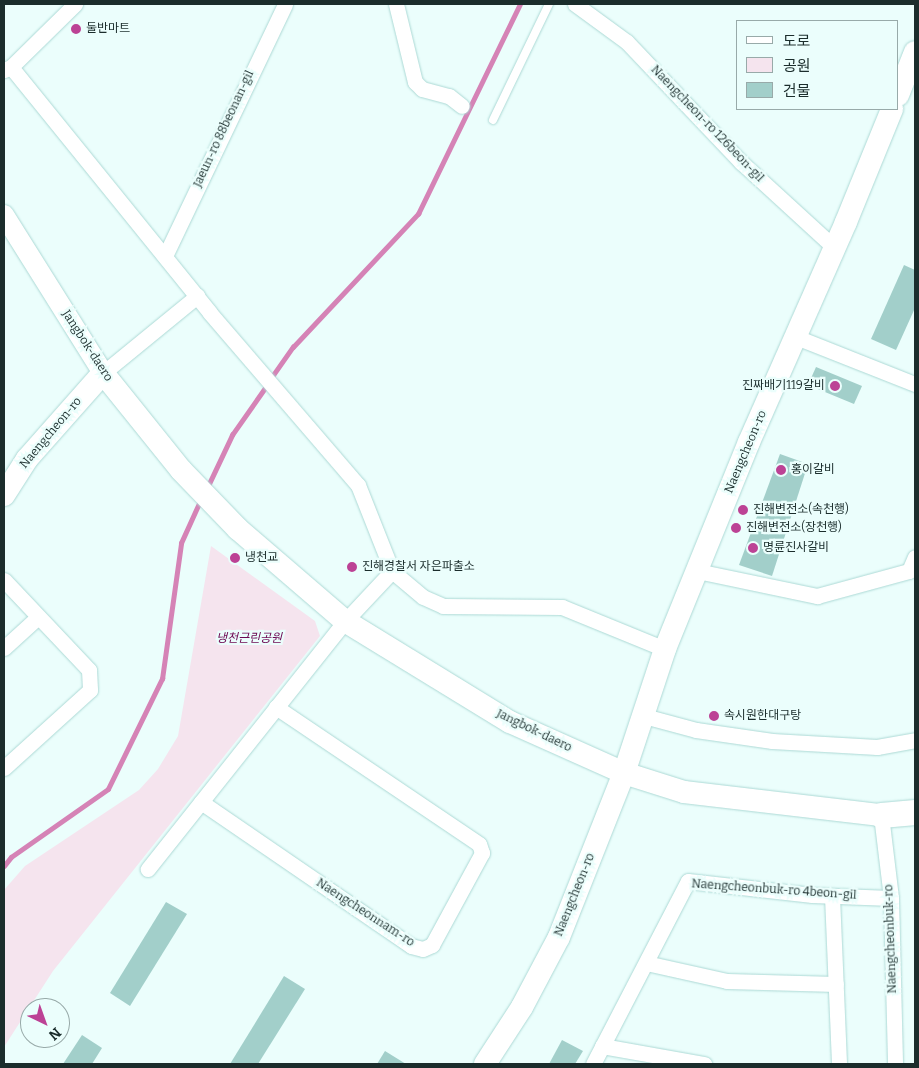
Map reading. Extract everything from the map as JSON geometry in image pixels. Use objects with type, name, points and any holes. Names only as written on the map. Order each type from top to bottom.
[{"type":"main road","points":[[899,92],[915,52]]},
{"type":"main road","name":"Naengcheon-ro","points":[[485,1064],[522,1007],[559,937],[624,773],[666,649],[697,571],[835,248],[892,110]]},
{"type":"main road","name":"Naengcheon-ro","points":[[4,495],[27,459],[103,373]]},
{"type":"main road","name":"Jangbok-daero","points":[[103,373],[181,470],[238,529],[345,620],[510,722],[624,773],[684,792],[881,815]]},
{"type":"main road","points":[[881,815],[915,813]]},
{"type":"street","points":[[75,4],[7,68],[289,407],[358,485],[392,571],[423,597],[443,606],[562,607],[666,649]]},
{"type":"street","name":"Jaeun-ro 88beonan-gil","points":[[164,256],[285,4]]},
{"type":"street","points":[[396,4],[416,82],[422,89],[449,96],[462,106]]},
{"type":"street","name":"Naengcheon-ro 126beon-gil","points":[[576,4],[627,42],[741,162],[835,248]]},
{"type":"street","name":"Jangbok-daero","points":[[4,215],[103,373]]},
{"type":"street","points":[[103,373],[197,296]]},
{"type":"street","points":[[796,337],[915,384]]},
{"type":"street","points":[[697,571],[817,596],[909,571],[915,557]]},
{"type":"street","points":[[148,869],[345,620],[392,571]]},
{"type":"street","points":[[4,580],[89,670],[90,690],[4,768]]},
{"type":"street","points":[[4,648],[38,617]]},
{"type":"street","name":"Naengcheonnam-ro","points":[[201,802],[411,946],[422,949],[432,945],[482,853],[479,844],[276,707]]},
{"type":"street","points":[[644,716],[696,730],[772,741],[877,747],[915,740]]},
{"type":"street","name":"Naengcheonbuk-ro","points":[[881,815],[891,898],[895,1064]]},
{"type":"street","name":"Naengcheonbuk-ro 4beon-gil","points":[[592,1064],[688,882],[832,896],[891,898]]},
{"type":"street","points":[[832,896],[839,1064]]},
{"type":"street","points":[[646,963],[727,981],[836,984]]},
{"type":"street","points":[[602,1046],[704,1064]]},
{"type":"lane","points":[[493,120],[549,4]]},
{"type":"green space","name":"냉천근린공원","points":[[211,546],[315,621],[320,636],[53,971],[36,998],[20,998],[20,1022],[4,1047],[4,890],[25,866],[139,790],[158,769],[178,736]]},
{"type":"building","points":[[904,265],[915,270],[915,308],[896,350],[871,339]]},
{"type":"building","name":"진짜배기119갈비","points":[[816,367],[862,386],[854,404],[808,385]]},
{"type":"building","points":[[780,454],[808,464],[772,576],[739,565]]},
{"type":"building","points":[[166,902],[187,914],[130,1006],[110,993]]},
{"type":"building","points":[[284,976],[305,989],[258,1064],[230,1064]]},
{"type":"building","points":[[82,1035],[102,1048],[92,1064],[63,1064]]},
{"type":"building","points":[[562,1040],[583,1051],[575,1064],[549,1064]]},
{"type":"building","points":[[385,1051],[406,1064],[377,1064]]},
{"type":"waterway","points":[[271,378],[293,347],[418,214],[520,4]]},
{"type":"waterway","points":[[207,488],[232,435],[267,385]]},
{"type":"waterway","points":[[4,866],[11,857],[108,789],[162,679],[181,543],[201,499]]},
{"type":"place","name":"둘반마트","points":[[76,29]]},
{"type":"place","name":"진짜배기119갈비","points":[[835,386]]},
{"type":"place","name":"홍이갈비","points":[[781,470]]},
{"type":"place","name":"진해변전소(속천행)","points":[[743,510]]},
{"type":"place","name":"진해변전소(장천행)","points":[[736,528]]},
{"type":"place","name":"명륜진사갈비","points":[[753,548]]},
{"type":"place","name":"냉천교","points":[[235,558]]},
{"type":"place","name":"진해경찰서 자은파출소","points":[[352,567]]},
{"type":"place","name":"속시원한대구탕","points":[[714,716]]}]
